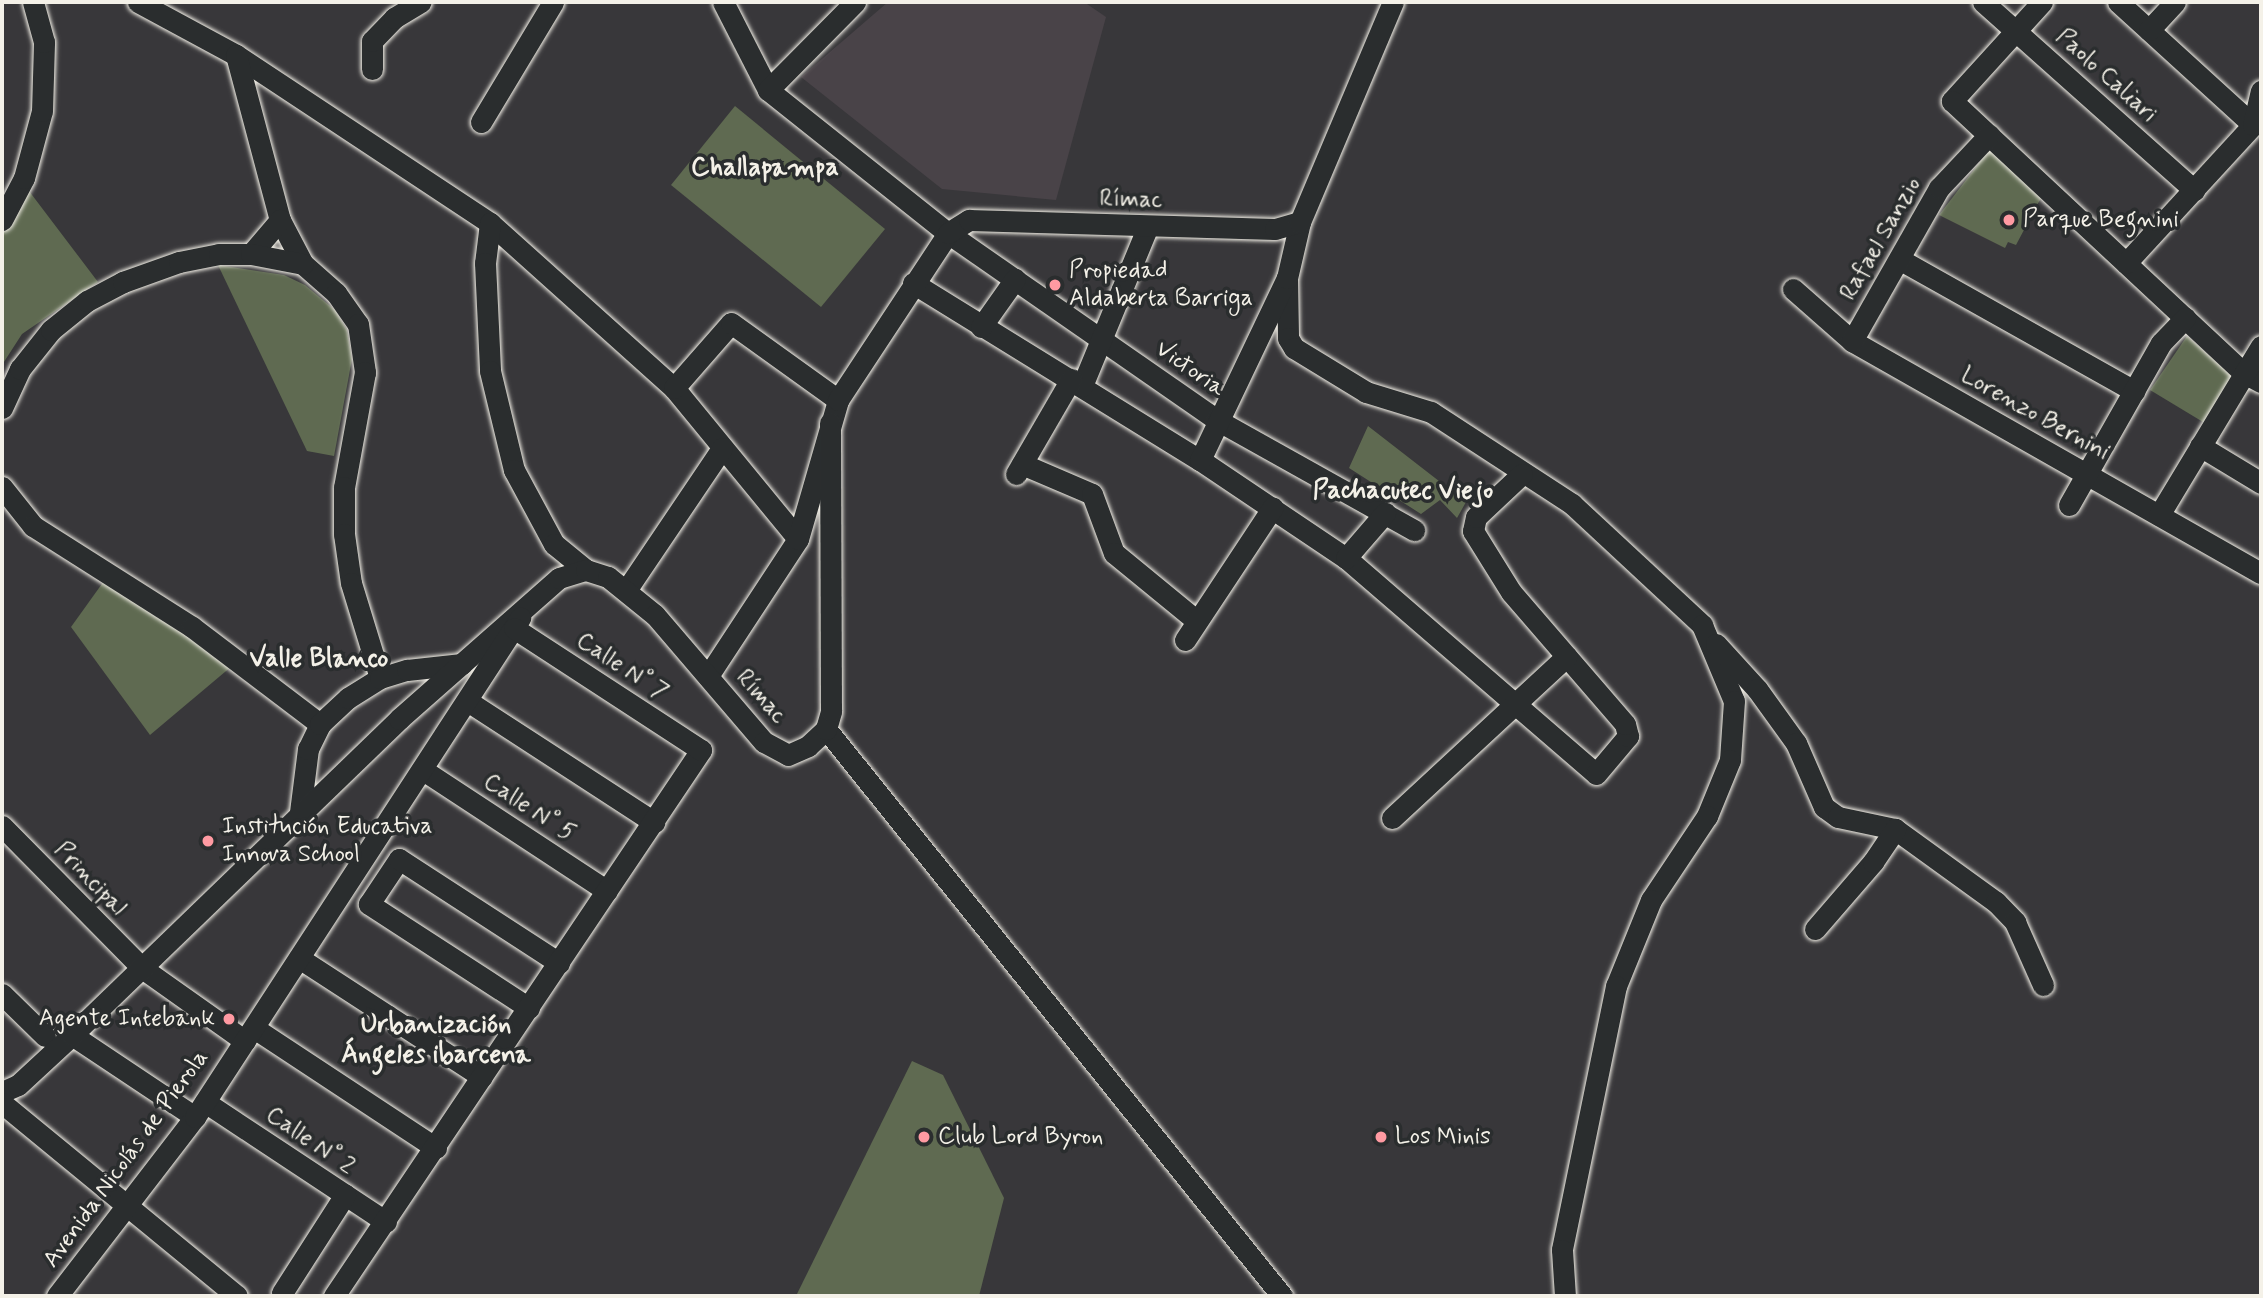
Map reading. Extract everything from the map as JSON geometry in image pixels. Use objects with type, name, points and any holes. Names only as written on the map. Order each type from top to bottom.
[{"type":"street","points":[[2,220],[24,178],[42,111],[44,42],[33,2]]},
{"type":"street","points":[[138,2],[236,55],[490,223],[674,388],[798,539]]},
{"type":"street","points":[[372,69],[372,41],[394,18],[421,2]]},
{"type":"street","points":[[481,122],[554,2]]},
{"type":"street","points":[[723,2],[768,90],[855,2]]},
{"type":"street","points":[[1200,460],[1217,419],[1287,278],[1300,222],[1316,192],[1393,2]]},
{"type":"street","name":"Paolo Caliari","points":[[1983,2],[2194,190]]},
{"type":"street","points":[[2042,2],[1952,101],[2253,378]]},
{"type":"street","points":[[2118,2],[2253,125]]},
{"type":"street","points":[[2149,30],[2175,2]]},
{"type":"street","points":[[236,55],[280,219],[303,264],[337,293],[358,324],[365,372],[344,487],[344,534],[351,583],[380,678]]},
{"type":"street","name":"Victoria","points":[[768,90],[948,233],[1217,419],[1414,530]]},
{"type":"street","points":[[2126,263],[2253,125],[2261,91]]},
{"type":"street","name":"Rafael Sanzio","points":[[1852,341],[1939,188],[1989,135]]},
{"type":"street","points":[[251,254],[280,219]]},
{"type":"street","name":"Rímac","points":[[830,423],[831,711],[826,729],[808,746],[788,755],[779,754],[764,742],[708,676],[798,539],[830,423],[838,400],[948,233],[969,220],[1147,228],[1275,229],[1300,222]]},
{"type":"street","points":[[490,223],[485,263],[490,371],[514,470],[554,544],[586,570],[627,589],[708,676]]},
{"type":"street","points":[[1147,228],[1102,340],[1019,470],[1092,494],[1114,553],[1198,621]]},
{"type":"street","points":[[2,408],[20,369],[51,330],[87,301],[179,262],[251,254],[303,264]]},
{"type":"street","points":[[1899,259],[2134,391]]},
{"type":"street","points":[[1287,278],[1288,338],[1294,348],[1366,392],[1431,412],[1522,474],[1572,503],[1705,632],[1757,688],[1796,743],[1824,807],[1838,817],[1895,829],[1964,877],[2015,922],[2043,985]]},
{"type":"street","points":[[981,327],[1015,279]]},
{"type":"street","points":[[913,283],[1200,460],[1346,558],[1596,774],[1628,736],[1625,724],[1511,592],[1473,531],[1476,517],[1522,474]]},
{"type":"street","name":"Lorenzo Bernini","points":[[1793,289],[1852,341],[2261,573]]},
{"type":"street","points":[[2069,505],[2161,343],[2185,318]]},
{"type":"street","points":[[674,388],[731,323],[838,400]]},
{"type":"street","points":[[2159,514],[2200,446],[2253,378],[2261,346]]},
{"type":"street","points":[[2200,446],[2261,482]]},
{"type":"street","points":[[627,589],[722,448]]},
{"type":"street","points":[[2,487],[33,526],[192,627],[320,724]]},
{"type":"street","points":[[1185,640],[1273,507]]},
{"type":"street","points":[[1346,558],[1385,513]]},
{"type":"street","points":[[2,1069],[10,1088],[72,1035],[300,812],[534,596],[559,578],[586,570]]},
{"type":"street","name":"Avenida Nicolás de Pierola","points":[[57,1296],[200,1110],[469,702],[534,596]]},
{"type":"street","name":"Calle N° 7","points":[[514,628],[701,750],[653,822]]},
{"type":"street","points":[[1565,1296],[1562,1250],[1616,986],[1651,900],[1707,816],[1730,760],[1734,701],[1705,632]]},
{"type":"street","points":[[1392,818],[1567,656]]},
{"type":"street","points":[[300,812],[308,749],[320,724],[348,698],[380,678],[407,670],[461,664]]},
{"type":"street","points":[[334,1296],[653,822],[469,702]]},
{"type":"street","points":[[826,729],[1282,1296]]},
{"type":"street","name":"Calle N° 5","points":[[423,770],[607,891]]},
{"type":"street","name":"Principal","points":[[2,826],[142,968],[436,1148]]},
{"type":"street","points":[[1815,929],[1873,862],[1895,829]]},
{"type":"street","points":[[529,1008],[369,904],[399,859],[559,962]]},
{"type":"street","points":[[299,958],[482,1077]]},
{"type":"street","points":[[2,994],[45,1035]]},
{"type":"street","name":"Calle N° 2","points":[[72,1035],[345,1195],[386,1222]]},
{"type":"street","points":[[2,1103],[237,1296]]},
{"type":"street","points":[[282,1293],[345,1195]]},
{"type":"shaded area","points":[[888,2],[1084,2],[1106,17],[1056,200],[942,189],[801,77]]},
{"type":"green space","points":[[735,106],[885,229],[821,307],[671,185]]},
{"type":"green space","points":[[1989,150],[2042,196],[2016,245],[2008,242],[2005,248],[1939,215]]},
{"type":"green space","points":[[26,187],[98,282],[22,334],[2,365],[2,229]]},
{"type":"green space","points":[[218,265],[284,275],[305,285],[335,310],[347,330],[352,359],[334,456],[307,451]]},
{"type":"green space","points":[[2187,336],[2235,379],[2208,425],[2150,390]]},
{"type":"green space","points":[[1368,426],[1466,502],[1457,518],[1440,500],[1421,514],[1349,468]]},
{"type":"green space","points":[[104,581],[232,666],[150,735],[71,627]]},
{"type":"green space","name":"Club Lord Byron","points":[[912,1061],[943,1075],[1004,1198],[979,1296],[796,1296]]},
{"type":"place","name":"Parque Begnini","points":[[2009,220]]},
{"type":"place","name":"Propiedad Aldaberta Barriga","points":[[1055,285]]},
{"type":"place","name":"Institución Educativa Innova School","points":[[208,841]]},
{"type":"place","name":"Agente Intebank","points":[[229,1019]]},
{"type":"place","name":"Club Lord Byron","points":[[924,1137]]},
{"type":"place","name":"Los Minis","points":[[1381,1137]]},
{"type":"district","name":"Challapampa","points":[[765,169]]},
{"type":"district","name":"Pachacutec Viejo","points":[[1403,492]]},
{"type":"district","name":"Valle Blanco","points":[[319,660]]},
{"type":"district","name":"Urbanización Ángeles ibarcena","points":[[436,1041]]}]
